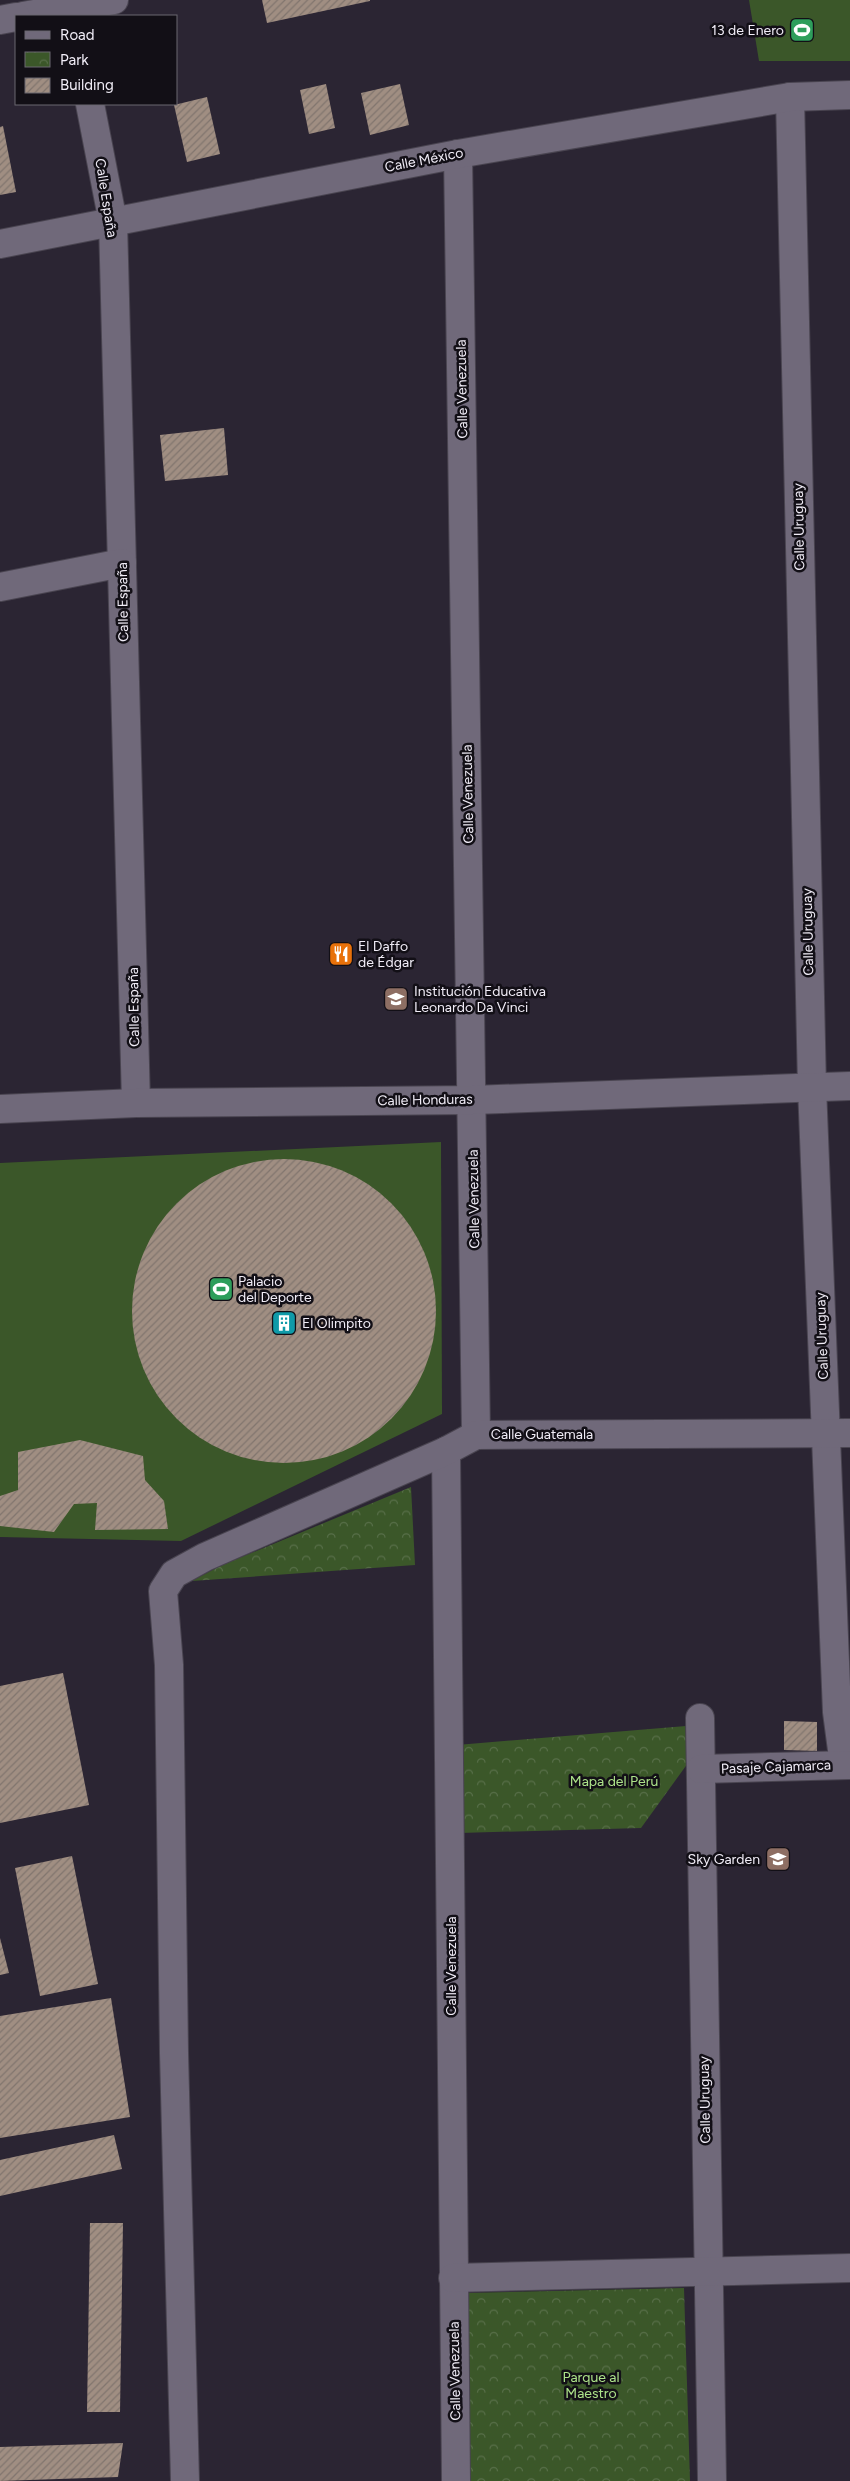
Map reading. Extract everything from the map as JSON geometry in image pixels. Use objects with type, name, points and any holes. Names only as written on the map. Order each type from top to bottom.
[{"type":"street","points":[[35,15],[72,12],[114,0]]},
{"type":"street","points":[[0,20],[15,18]]},
{"type":"street","name":"Calle México","points":[[0,244],[458,154],[790,97],[850,95]]},
{"type":"street","name":"Calle Uruguay","points":[[790,97],[812,1087],[838,1434],[836,1712],[847,1765]]},
{"type":"street","name":"Calle España","points":[[90,105],[113,222],[136,1103]]},
{"type":"street","name":"Calle Venezuela","points":[[458,154],[473,1100],[476,1435]]},
{"type":"street","points":[[0,587],[122,563]]},
{"type":"street","name":"Calle Honduras","points":[[0,1109],[136,1103],[473,1100],[850,1086]]},
{"type":"street","name":"Calle Guatemala","points":[[186,2481],[174,2053],[169,1665],[163,1591],[174,1574],[205,1557],[446,1451],[476,1435],[838,1434]]},
{"type":"street","name":"Calle Venezuela","points":[[446,1451],[456,2481]]},
{"type":"street","name":"Calle Uruguay","points":[[700,1718],[712,2481]]},
{"type":"street","name":"Pasaje Cajamarca","points":[[701,1769],[847,1765]]},
{"type":"street","points":[[453,2278],[850,2268]]},
{"type":"green space","name":"13 de Enero","points":[[749,0],[850,0],[850,61],[759,61]]},
{"type":"green space","name":"Palacio del Deporte","points":[[441,1142],[442,1414],[181,1541],[0,1537],[0,1163]]},
{"type":"green space","points":[[411,1487],[415,1565],[192,1581],[220,1566]]},
{"type":"green space","name":"Mapa del Perú","points":[[686,1726],[688,1763],[641,1828],[459,1833],[457,1745]]},
{"type":"green space","name":"Parque al Maestro","points":[[684,2288],[690,2481],[469,2481],[465,2293]]},
{"type":"building","points":[[262,0],[370,0],[370,1],[267,23]]},
{"type":"building","points":[[326,84],[335,128],[309,134],[300,90]]},
{"type":"building","points":[[400,84],[409,125],[370,135],[361,93]]},
{"type":"building","points":[[207,97],[220,154],[187,162],[174,105]]},
{"type":"building","points":[[3,126],[16,192],[0,195],[0,127]]},
{"type":"building","points":[[224,428],[228,475],[165,481],[160,435]]},
{"type":"building","name":"El Olimpito","points":[[269,1159],[299,1159],[328,1165],[356,1177],[381,1193],[402,1214],[418,1239],[430,1267],[434,1281],[436,1311],[434,1341],[425,1369],[411,1396],[392,1419],[369,1438],[342,1452],[314,1461],[269,1463],[240,1457],[212,1445],[187,1429],[166,1408],[150,1383],[138,1355],[132,1326],[132,1296],[138,1267],[150,1239],[166,1214],[187,1193],[212,1177],[240,1165]]},
{"type":"building","points":[[80,1440],[143,1456],[145,1480],[164,1501],[168,1529],[95,1530],[97,1503],[74,1504],[54,1532],[0,1526],[0,1496],[18,1490],[18,1452]]},
{"type":"building","points":[[63,1673],[89,1805],[0,1823],[0,1686]]},
{"type":"building","points":[[784,1721],[817,1722],[817,1751],[784,1750]]},
{"type":"building","points":[[72,1856],[98,1984],[40,1996],[15,1868]]},
{"type":"building","points":[[0,1938],[9,1973],[0,1975]]},
{"type":"building","points":[[111,1998],[130,2117],[0,2138],[0,2016]]},
{"type":"building","points":[[114,2135],[122,2169],[0,2196],[0,2160]]},
{"type":"building","points":[[90,2223],[123,2223],[120,2412],[87,2412]]},
{"type":"building","points":[[123,2443],[118,2477],[0,2481],[0,2447]]},
{"type":"place","name":"13 de Enero","points":[[802,30]]},
{"type":"place","name":"El Daffo de Édgar","points":[[341,954]]},
{"type":"place","name":"Institución Educativa Leonardo Da Vinci","points":[[396,999]]},
{"type":"place","name":"Palacio del Deporte","points":[[221,1289]]},
{"type":"place","name":"El Olimpito","points":[[284,1323]]},
{"type":"place","name":"Sky Garden","points":[[778,1859]]}]
